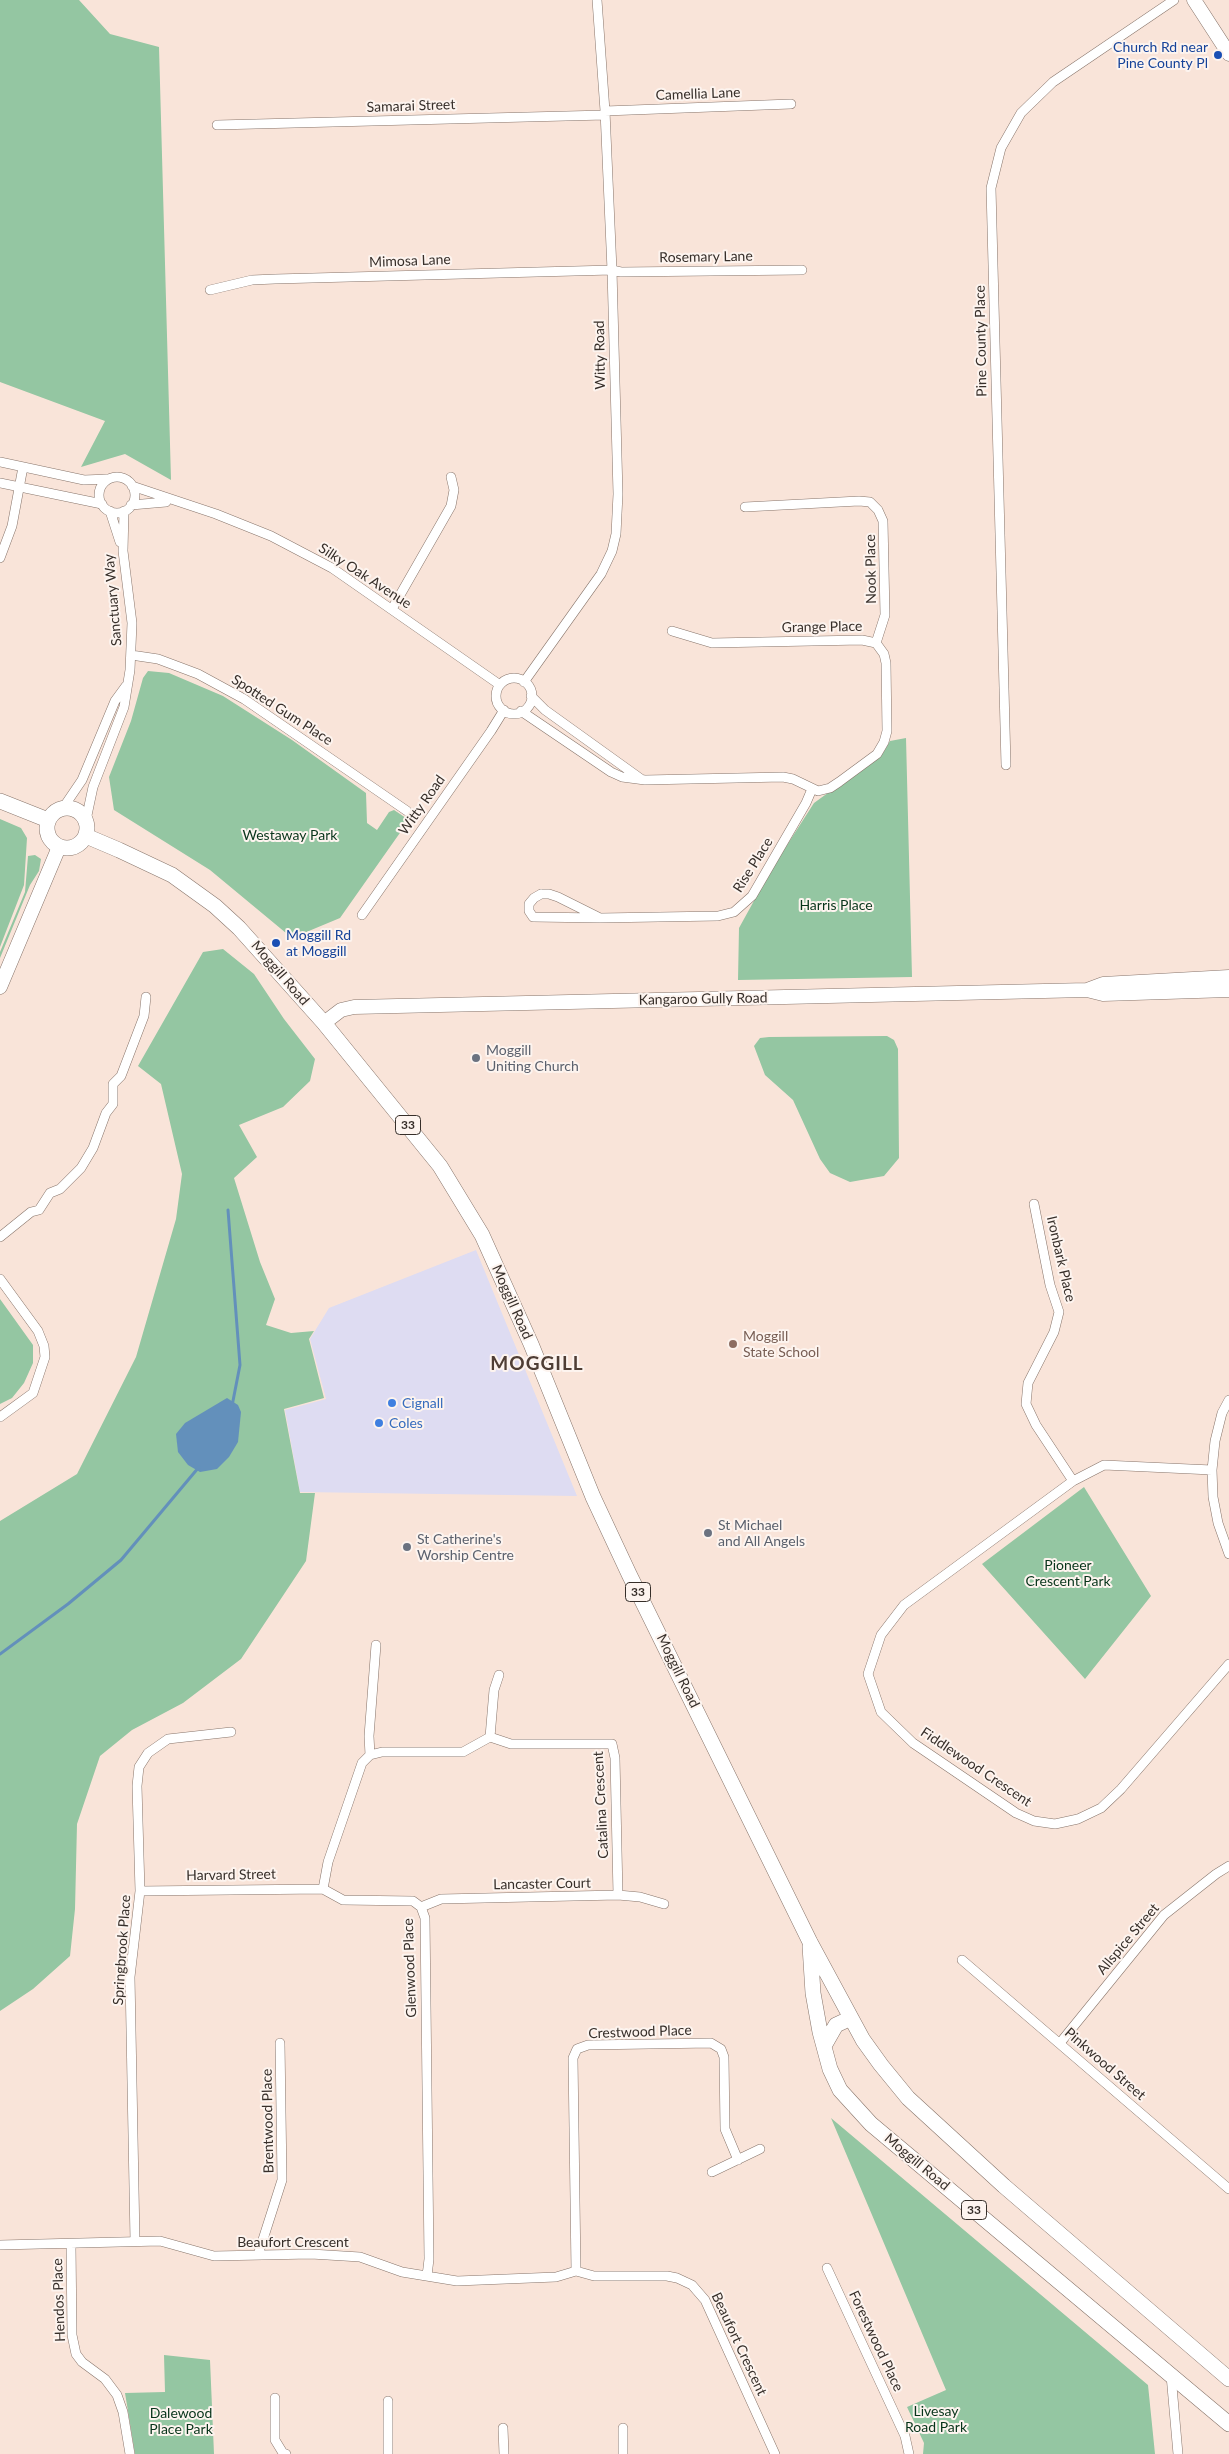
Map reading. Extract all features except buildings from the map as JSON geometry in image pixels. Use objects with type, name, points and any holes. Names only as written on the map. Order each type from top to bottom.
[{"type":"main road","points":[[1194,0],[1229,54]]},
{"type":"main road","points":[[0,801],[48,820]]},
{"type":"main road","points":[[63,808],[76,810],[86,820],[86,836],[77,846],[65,848],[59,846],[50,838],[47,826],[48,820],[54,812],[63,808]]},
{"type":"main road","name":"Moggill Road","points":[[86,836],[172,875],[215,906],[263,953],[324,1023],[440,1166],[474,1220],[531,1344],[593,1497],[810,1942],[863,2040],[908,2098],[1004,2186],[1229,2378]]},
{"type":"main road","points":[[0,987],[59,846]]},
{"type":"main road","name":"Kangaroo Gully Road","points":[[1087,990],[1102,984],[1229,978]]},
{"type":"main road","name":"Kangaroo Gully Road","points":[[324,1023],[341,1010],[354,1007],[1087,990],[1104,994],[1229,990]]},
{"type":"main road","name":"Moggill Road","points":[[810,1942],[813,1993],[824,2046],[840,2090],[871,2124],[1229,2424]]},
{"type":"main road","points":[[824,2046],[836,2025],[851,2018]]},
{"type":"street","name":"Witty Road","points":[[524,682],[601,574],[612,551],[616,534],[618,494],[612,270],[605,113],[597,0]]},
{"type":"street","name":"Pine County Place","points":[[1006,765],[991,188],[1001,148],[1021,113],[1053,82],[1174,0]]},
{"type":"street","name":"Camellia Lane","points":[[605,113],[791,104]]},
{"type":"street","name":"Samarai Street","points":[[218,125],[605,113]]},
{"type":"street","name":"Rosemary Lane","points":[[612,270],[621,272],[802,270]]},
{"type":"street","name":"Mimosa Lane","points":[[210,290],[252,280],[612,270]]},
{"type":"street","name":"Silky Oak Avenue","points":[[0,462],[84,480],[124,478],[132,486],[216,514],[270,536],[332,568],[500,685]]},
{"type":"street","points":[[0,558],[12,526],[23,467]]},
{"type":"street","points":[[392,609],[451,506],[454,490],[451,477]]},
{"type":"street","points":[[108,479],[100,488],[99,499],[110,512],[123,551]]},
{"type":"street","points":[[0,483],[102,504]]},
{"type":"street","points":[[128,508],[134,496],[132,486]]},
{"type":"street","name":"Nook Place","points":[[745,507],[859,501],[870,502],[878,510],[883,521],[885,614],[876,643]]},
{"type":"street","name":"Silky Oak Avenue","points":[[110,512],[147,502],[177,502]]},
{"type":"street","name":"Sanctuary Way","points":[[86,820],[93,786],[124,706],[132,655],[132,623],[123,551],[128,508]]},
{"type":"street","name":"Grange Place","points":[[672,631],[712,643],[862,640],[876,643],[884,654],[886,663],[887,731],[884,742],[876,754],[830,788],[818,791],[812,789]]},
{"type":"street","name":"Spotted Gum Place","points":[[132,655],[158,659],[198,674],[244,699],[407,811]]},
{"type":"street","points":[[509,678],[524,682],[530,690],[529,704],[522,711],[512,713],[504,710],[497,701],[496,695],[500,685],[509,678]]},
{"type":"street","name":"Sanctuary Way","points":[[63,808],[82,780],[115,701],[126,686]]},
{"type":"street","points":[[531,696],[545,710],[641,779]]},
{"type":"street","name":"Witty Road","points":[[362,915],[504,710]]},
{"type":"street","points":[[522,711],[611,772],[622,777],[641,779],[783,777],[793,779],[812,789]]},
{"type":"street","name":"Rise Place","points":[[600,918],[549,894],[541,894],[529,904],[529,911],[533,917],[600,918],[718,916],[734,912],[752,896],[806,803],[812,789]]},
{"type":"street","points":[[0,1237],[31,1212],[39,1210],[50,1193],[60,1189],[81,1168],[93,1148],[106,1113],[113,1104],[113,1084],[121,1076],[144,1016],[146,997]]},
{"type":"street","name":"Ironbark Place","points":[[1034,1204],[1050,1285],[1059,1312],[1054,1332],[1028,1383],[1026,1404],[1036,1425],[1073,1481]]},
{"type":"street","points":[[0,1279],[38,1331],[44,1346],[45,1357],[33,1393],[0,1417]]},
{"type":"street","points":[[1229,1400],[1222,1414],[1215,1441],[1212,1470],[1213,1497],[1218,1523],[1229,1554]]},
{"type":"street","name":"Fiddlewood Crescent","points":[[1212,1470],[1104,1465],[1073,1481],[904,1605],[881,1635],[868,1674],[881,1712],[913,1743],[1016,1813],[1034,1821],[1055,1824],[1078,1819],[1101,1808],[1121,1789],[1229,1664]]},
{"type":"street","points":[[370,1755],[369,1736],[376,1645]]},
{"type":"street","points":[[323,1889],[328,1862],[362,1763],[370,1755],[382,1752],[463,1752],[490,1737],[494,1690],[499,1675]]},
{"type":"street","name":"Springbrook Place","points":[[134,2241],[130,1977],[140,1891],[137,1786],[139,1767],[148,1753],[168,1739],[231,1732]]},
{"type":"street","name":"Catalina Crescent","points":[[490,1737],[511,1744],[612,1744],[615,1758],[618,1896]]},
{"type":"street","name":"Allspice Street","points":[[1060,2043],[1164,1915],[1229,1866]]},
{"type":"street","name":"Harvard Street","points":[[140,1891],[323,1889]]},
{"type":"street","name":"Glenwood Place","points":[[323,1889],[343,1900],[413,1901],[421,1908],[425,1918],[429,2259],[427,2276]]},
{"type":"street","name":"Lancaster Court","points":[[421,1908],[441,1899],[618,1896],[640,1897],[664,1904]]},
{"type":"street","name":"Pinkwood Street","points":[[962,1960],[1229,2190]]},
{"type":"street","name":"Brentwood Place","points":[[258,2255],[282,2180],[280,2043]]},
{"type":"street","name":"Crestwood Place","points":[[576,2271],[573,2058],[577,2049],[588,2044],[711,2043],[721,2049],[724,2057],[725,2129],[738,2160]]},
{"type":"street","points":[[712,2172],[760,2149]]},
{"type":"street","name":"Beaufort Crescent","points":[[0,2245],[70,2245],[134,2241],[160,2242],[214,2256],[311,2254],[360,2256],[402,2272],[457,2281],[556,2277],[576,2271],[594,2276],[667,2276],[685,2281],[700,2293],[775,2454]]},
{"type":"street","name":"Hendos Place","points":[[70,2245],[72,2335],[76,2354],[82,2362],[105,2379],[117,2395],[123,2412],[130,2454]]},
{"type":"street","name":"Forestwood Place","points":[[827,2268],[905,2436],[909,2454]]},
{"type":"street","points":[[1170,2373],[1178,2454]]},
{"type":"street","points":[[275,2398],[275,2440],[286,2454]]},
{"type":"street","points":[[388,2401],[388,2454]]},
{"type":"street","points":[[503,2428],[504,2454]]},
{"type":"street","points":[[623,2428],[624,2454]]},
{"type":"shaded area","points":[[476,1250],[577,1496],[300,1492],[285,1410],[326,1399],[310,1339],[329,1308]]},
{"type":"green space","points":[[0,0],[79,0],[110,34],[159,47],[171,480],[125,454],[81,467],[105,421],[0,382]]},
{"type":"green space","name":"Westaway Park","points":[[148,671],[169,673],[223,696],[292,740],[366,793],[367,823],[377,830],[389,812],[394,810],[409,820],[340,918],[292,938],[210,870],[114,810],[109,777],[131,721],[143,678]]},
{"type":"green space","name":"Harris Place","points":[[906,738],[912,977],[738,980],[739,928],[771,870],[814,803],[883,753],[890,741]]},
{"type":"green space","points":[[0,819],[21,828],[27,838],[24,885],[0,947]]},
{"type":"green space","points":[[35,855],[41,859],[39,871],[30,885],[0,958],[0,952],[25,892],[28,856]]},
{"type":"green space","points":[[223,949],[254,974],[284,1019],[315,1059],[310,1081],[283,1107],[239,1125],[257,1157],[234,1178],[260,1262],[275,1299],[266,1325],[291,1333],[314,1331],[309,1339],[324,1398],[284,1409],[300,1493],[315,1493],[306,1561],[241,1659],[183,1703],[132,1730],[100,1756],[77,1824],[75,1909],[70,1956],[33,1989],[0,2011],[0,1521],[77,1474],[136,1357],[176,1219],[182,1174],[161,1084],[138,1066],[203,952]]},
{"type":"green space","points":[[887,1036],[894,1040],[898,1049],[899,1158],[884,1176],[850,1182],[830,1173],[820,1159],[793,1100],[765,1075],[754,1046],[760,1038],[769,1037]]},
{"type":"green space","points":[[0,1299],[33,1345],[33,1363],[24,1383],[12,1398],[0,1404]]},
{"type":"green space","name":"Pioneer Crescent Park","points":[[1084,1487],[1151,1596],[1085,1679],[982,1564]]},
{"type":"green space","name":"Livesay Road Park","points":[[831,2118],[1148,2385],[1155,2454],[923,2454],[924,2443],[907,2407],[946,2390]]},
{"type":"green space","name":"Dalewood Place Park","points":[[164,2355],[210,2360],[214,2454],[135,2454],[125,2393],[165,2392]]},
{"type":"water","points":[[227,1398],[238,1405],[241,1412],[238,1442],[229,1457],[217,1469],[200,1472],[188,1465],[178,1452],[176,1434],[185,1423]]},
{"type":"waterway","points":[[228,1210],[240,1365],[232,1406]]},
{"type":"waterway","points":[[0,1654],[68,1604],[121,1560],[199,1467]]},
{"type":"place","name":"Church Rd near Pine County Pl","points":[[1218,55]]},
{"type":"place","name":"Moggill Rd at Moggill","points":[[276,943]]},
{"type":"place","name":"Moggill Uniting Church","points":[[476,1058]]},
{"type":"place","name":"Moggill State School","points":[[733,1344]]},
{"type":"place","name":"Cignall","points":[[392,1403]]},
{"type":"place","name":"Coles","points":[[379,1423]]},
{"type":"place","name":"St Michael and All Angels","points":[[708,1533]]},
{"type":"place","name":"St Catherine's Worship Centre","points":[[407,1547]]},
{"type":"district","name":"MOGGILL","points":[[537,1364]]}]
